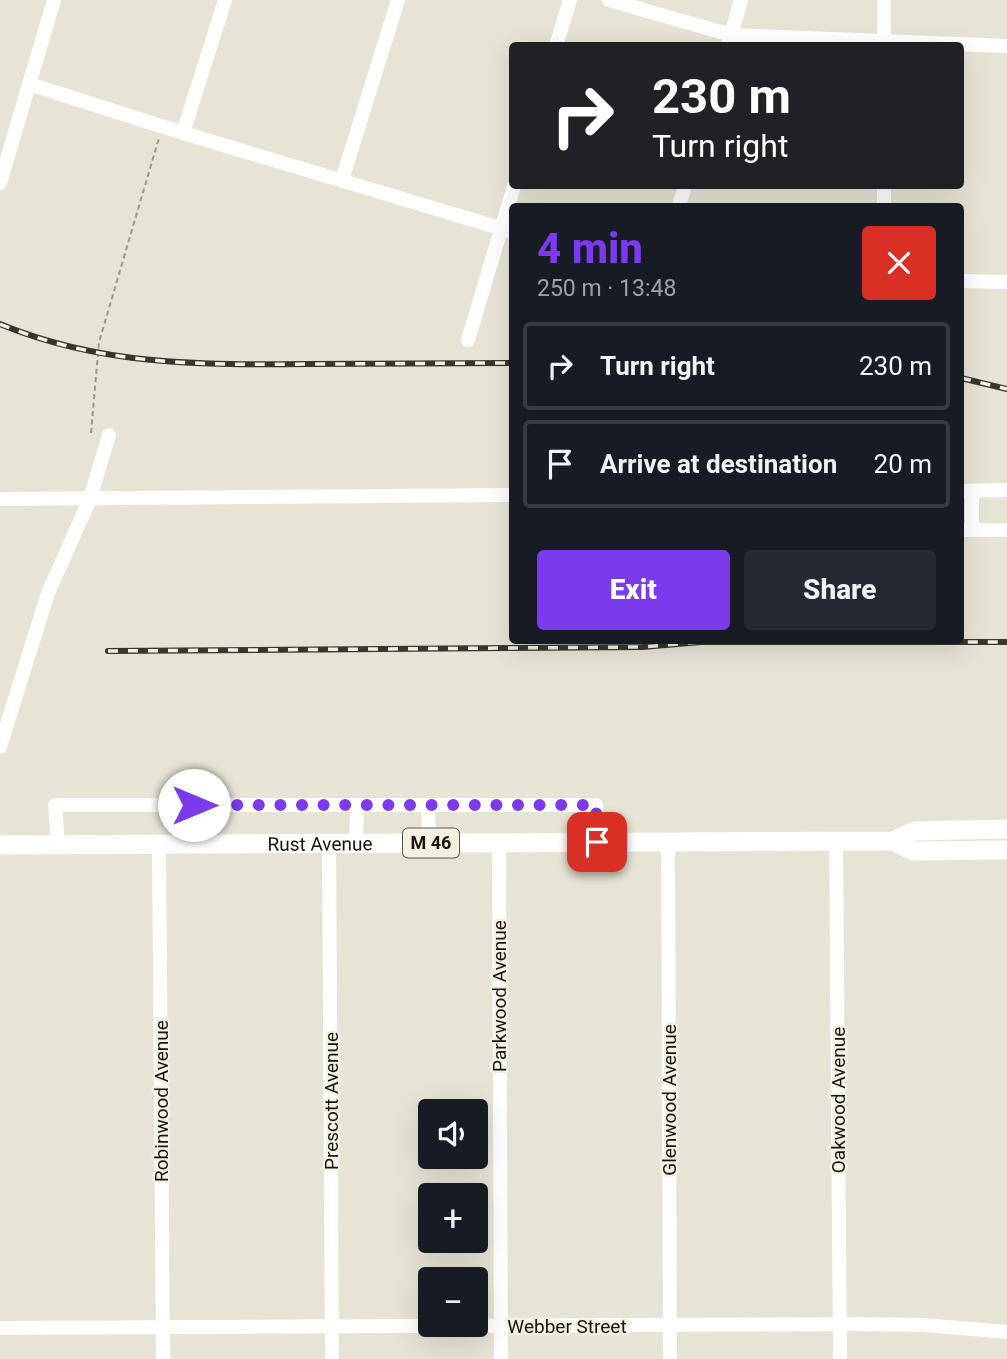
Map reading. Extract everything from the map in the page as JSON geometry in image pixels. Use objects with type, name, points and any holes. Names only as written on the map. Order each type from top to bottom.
[{"type":"highway","name":"Rust Avenue","points":[[0,845],[893,841],[915,831],[1007,829]]},
{"type":"highway","name":"Rust Avenue","points":[[893,841],[913,851],[1007,850]]},
{"type":"street","points":[[1,175],[54,0]]},
{"type":"street","points":[[183,133],[225,0]]},
{"type":"street","points":[[342,180],[398,0]]},
{"type":"street","points":[[557,42],[570,0]]},
{"type":"street","points":[[609,0],[730,40],[833,42]]},
{"type":"street","points":[[730,40],[741,0]]},
{"type":"street","points":[[884,0],[884,42]]},
{"type":"street","points":[[964,45],[1007,46]]},
{"type":"street","points":[[29,84],[507,230],[468,340]]},
{"type":"street","points":[[964,281],[1007,282]]},
{"type":"street","points":[[0,747],[48,593],[90,499],[109,435]]},
{"type":"street","points":[[1007,491],[967,491],[966,530],[1007,530]]},
{"type":"street","points":[[0,499],[509,495]]},
{"type":"street","points":[[58,844],[55,805],[596,805],[597,842]]},
{"type":"street","points":[[194,805],[195,844]]},
{"type":"street","points":[[356,842],[357,805]]},
{"type":"street","points":[[428,805],[429,843]]},
{"type":"street","name":"Oakwood Avenue","points":[[836,840],[840,1359]]},
{"type":"street","name":"Glenwood Avenue","points":[[668,841],[670,1359]]},
{"type":"street","name":"Prescott Avenue","points":[[329,842],[332,1359]]},
{"type":"street","name":"Parkwood Avenue","points":[[499,842],[501,1359]]},
{"type":"street","name":"Robinwood Avenue","points":[[159,844],[163,1359]]},
{"type":"street","name":"Webber Street","points":[[0,1328],[840,1324],[923,1325],[1007,1332]]},
{"type":"path","points":[[91,433],[99,342],[160,134]]},
{"type":"railway","points":[[0,324],[76,348],[191,363],[509,363]]},
{"type":"railway","points":[[964,379],[1007,389]]},
{"type":"railway","points":[[964,642],[1007,642]]},
{"type":"railway","points":[[108,651],[642,647],[677,644]]},
{"type":"route","points":[[194,805],[596,805],[597,842]]}]
